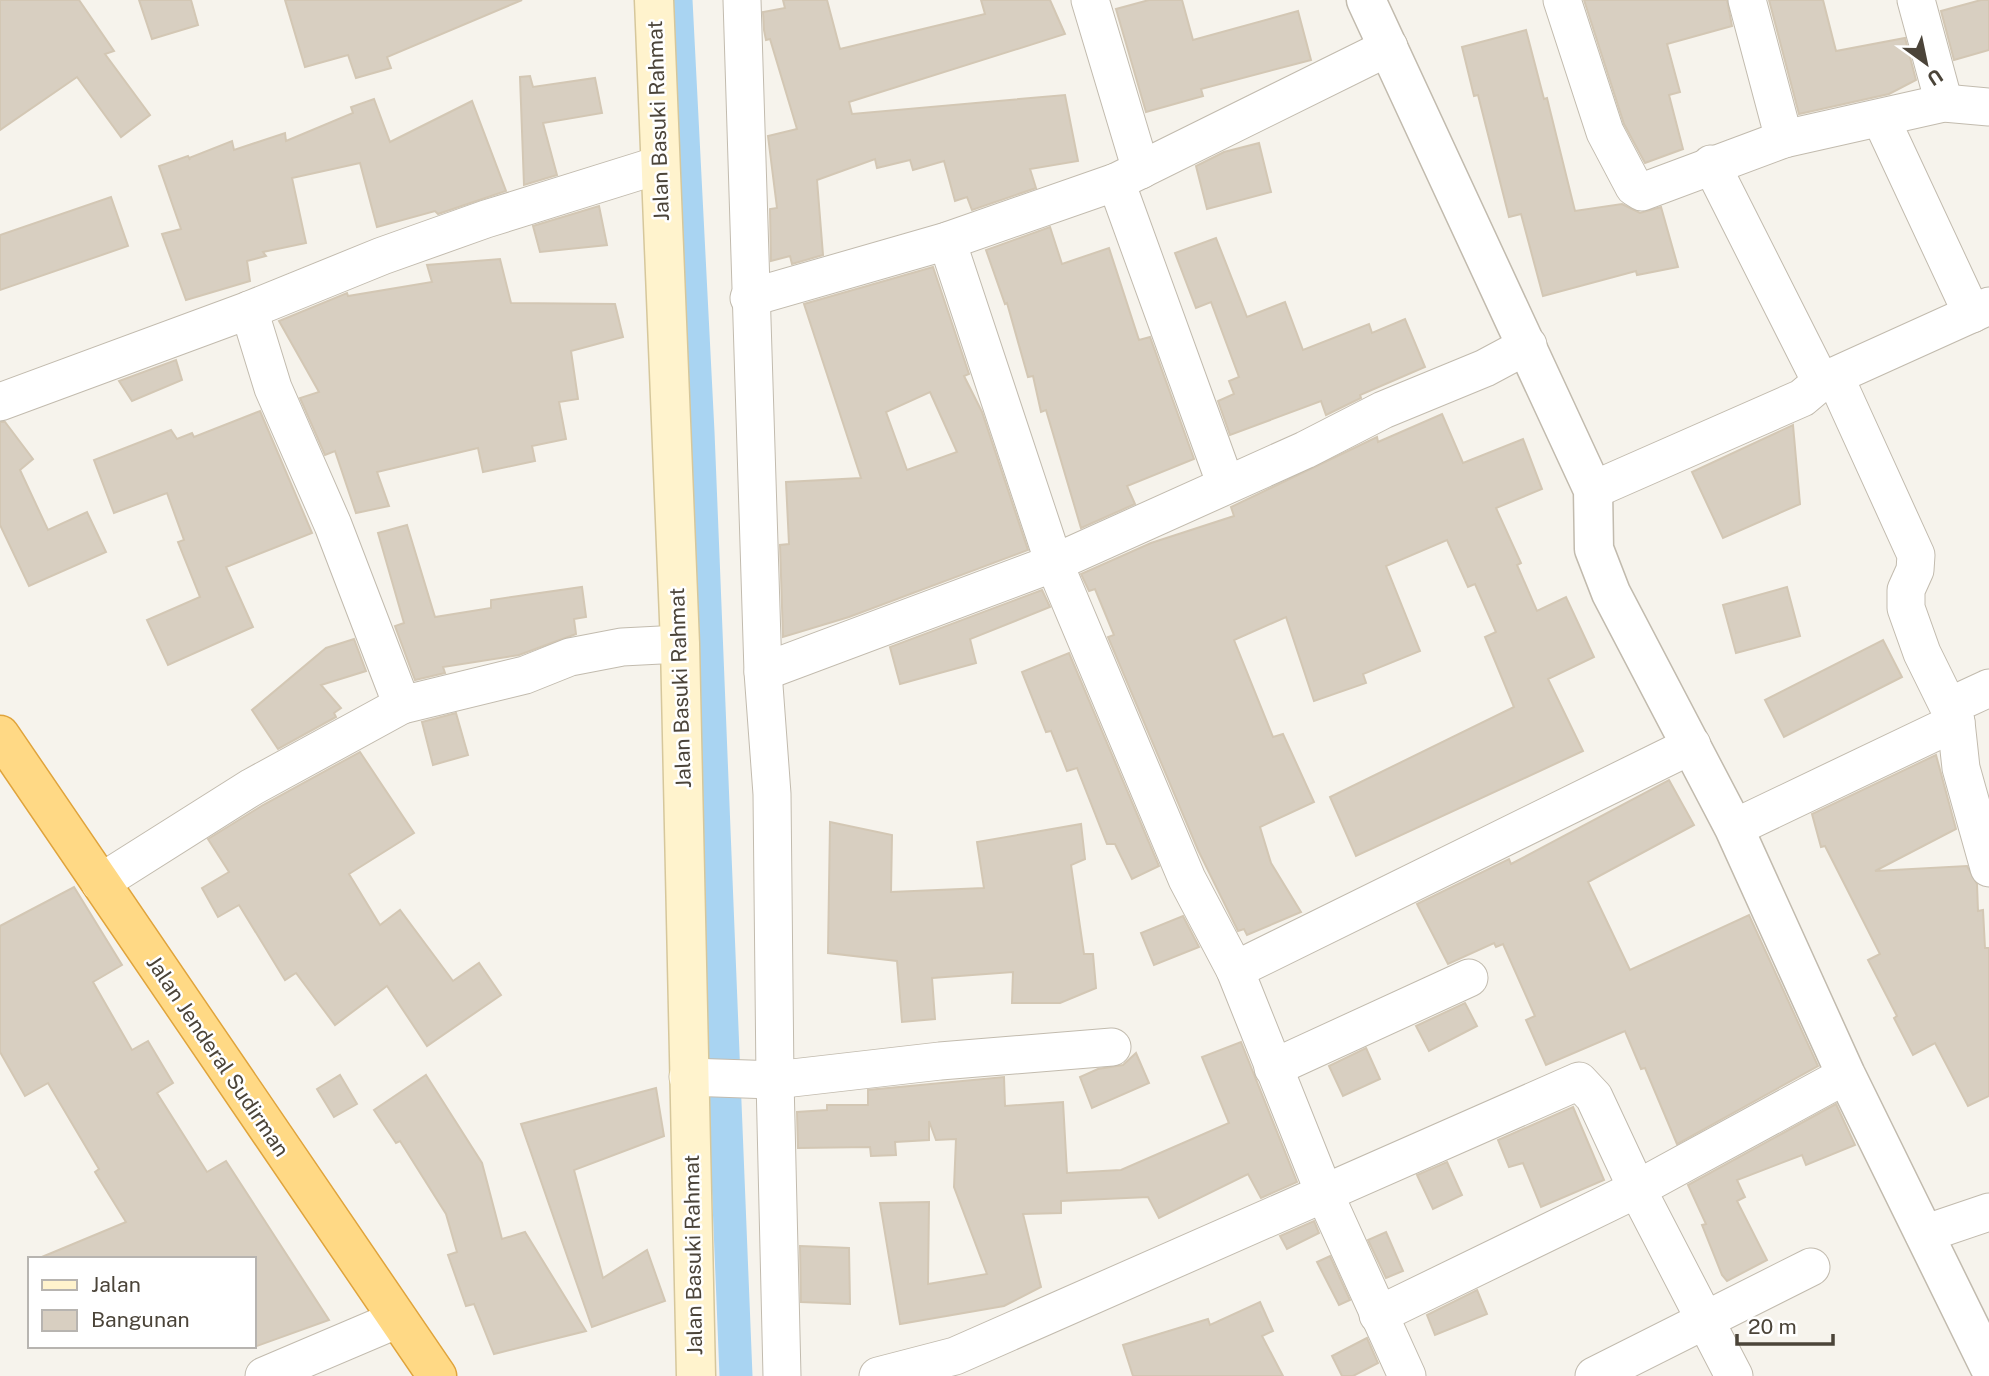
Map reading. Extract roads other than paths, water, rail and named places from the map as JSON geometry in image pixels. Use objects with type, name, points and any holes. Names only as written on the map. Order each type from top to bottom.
[{"type":"highway","name":"Jalan Jenderal Sudirman","points":[[0,736],[437,1376]]},
{"type":"main road","name":"Jalan Basuki Rahmat","points":[[654,0],[680,644],[704,1078],[696,1376]]},
{"type":"street","points":[[741,0],[763,672],[772,794],[782,1376]]},
{"type":"street","points":[[1090,0],[1128,176],[1226,485]]},
{"type":"street","points":[[1366,0],[1593,489],[1594,548],[1611,593],[1640,654],[1692,744],[1734,828],[1846,1075],[1989,1366]]},
{"type":"street","points":[[1562,0],[1605,132],[1634,187],[1642,192],[1711,164],[1784,139],[1944,103],[1989,107]]},
{"type":"street","points":[[1747,0],[1784,139]]},
{"type":"street","points":[[1916,0],[1944,103]]},
{"type":"street","points":[[749,298],[947,242],[1128,176],[1389,47]]},
{"type":"street","points":[[1593,489],[1802,398],[1828,380],[1980,310],[1881,119]]},
{"type":"street","points":[[1711,164],[1828,380],[1916,555],[1915,570],[1906,590],[1906,608],[1922,653],[1953,714],[1961,768],[1989,868]]},
{"type":"street","points":[[0,402],[486,219],[659,165]]},
{"type":"street","points":[[947,242],[1054,563],[1187,879],[1234,970],[1325,1195],[1407,1376]]},
{"type":"street","points":[[249,310],[273,388],[333,525],[402,705]]},
{"type":"street","points":[[763,672],[1054,563],[1383,410],[1485,368],[1528,345]]},
{"type":"street","points":[[100,883],[252,787],[402,705],[525,675],[570,657],[622,647],[680,644]]},
{"type":"street","points":[[1734,828],[1953,714],[1989,688]]},
{"type":"street","points":[[1234,970],[1692,744]]},
{"type":"street","points":[[1273,1068],[1469,978]]},
{"type":"street","points":[[704,1078],[775,1080],[940,1061],[1112,1046]]},
{"type":"street","points":[[1378,1315],[1637,1189],[1846,1075]]},
{"type":"street","points":[[877,1376],[955,1356],[1579,1081],[1594,1097],[1637,1189],[1734,1376]]},
{"type":"street","points":[[1924,1234],[1989,1212]]},
{"type":"street","points":[[1594,1376],[1707,1322],[1811,1267]]},
{"type":"street","points":[[264,1376],[398,1320]]},
{"type":"waterway","points":[[676,0],[698,432],[736,1376]]}]
